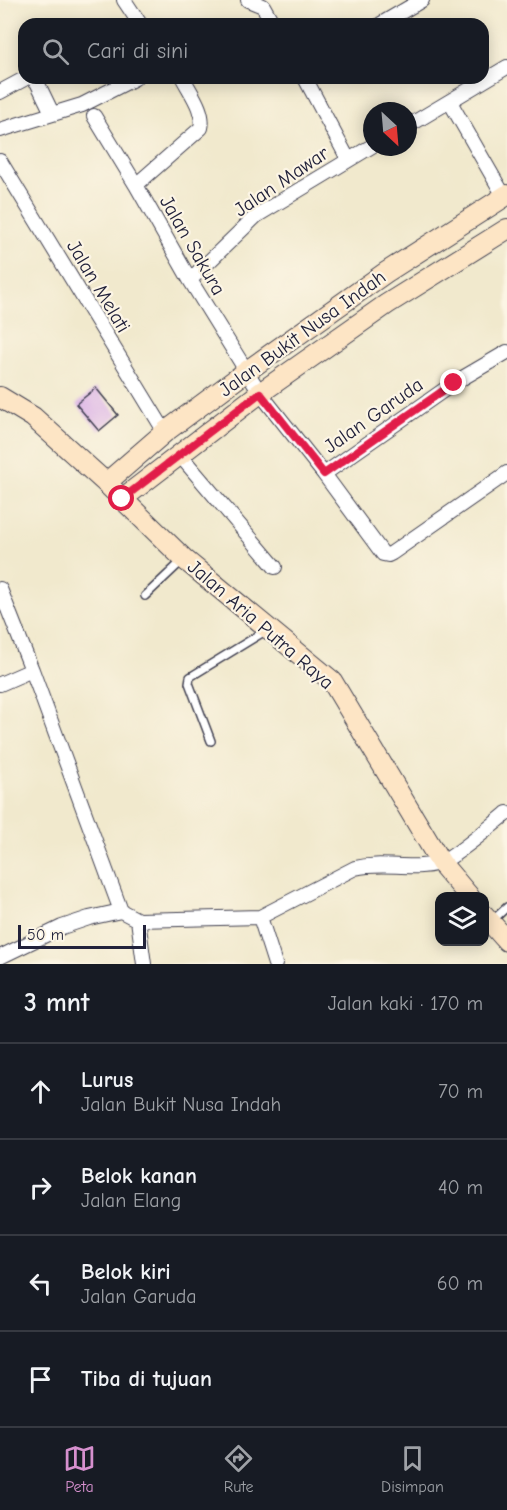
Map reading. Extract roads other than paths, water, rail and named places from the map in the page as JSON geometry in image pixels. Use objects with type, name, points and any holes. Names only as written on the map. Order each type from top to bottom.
[{"type":"street","points":[[124,0],[136,18]]},
{"type":"street","points":[[248,0],[263,6],[270,18]]},
{"type":"street","points":[[391,18],[422,0]]},
{"type":"street","points":[[489,78],[507,67]]},
{"type":"street","points":[[0,92],[18,82]]},
{"type":"street","points":[[38,84],[52,113]]},
{"type":"street","points":[[0,130],[82,105],[123,84]]},
{"type":"street","points":[[136,185],[201,128],[203,120],[186,84]]},
{"type":"street","points":[[308,84],[348,159]]},
{"type":"street","points":[[417,121],[479,84]]},
{"type":"street","points":[[450,102],[506,196]]},
{"type":"street","name":"Jalan Sakura","points":[[94,116],[190,280],[260,393],[383,554],[392,553],[507,473]]},
{"type":"street","name":"Jalan Mawar","points":[[190,280],[256,216],[363,151]]},
{"type":"street","name":"Jalan Melati","points":[[0,161],[165,432]]},
{"type":"street","name":"Jalan Bukit Nusa Indah","points":[[106,483],[165,432],[247,371],[385,273],[506,196]]},
{"type":"street","name":"Jalan Bukit Nusa Indah","points":[[122,499],[260,393],[387,304],[507,229]]},
{"type":"street","name":"Jalan Garuda","points":[[324,474],[454,383],[507,352]]},
{"type":"street","name":"Jalan Aria Putra Raya","points":[[0,398],[33,417],[106,483],[184,559],[336,686],[441,863],[465,892]]},
{"type":"street","points":[[179,454],[274,567]]},
{"type":"street","points":[[0,589],[121,911]]},
{"type":"street","points":[[0,684],[32,670]]},
{"type":"street","points":[[0,957],[62,927],[121,911],[138,920],[260,917],[355,868],[372,865],[404,866],[441,863],[507,813]]},
{"type":"street","points":[[260,917],[275,964]]},
{"type":"street","points":[[489,919],[507,942]]},
{"type":"street","points":[[138,920],[144,964]]},
{"type":"lane","points":[[145,596],[184,559]]},
{"type":"lane","points":[[211,741],[189,683],[190,677],[269,629]]},
{"type":"lane","points":[[489,917],[507,907]]}]
